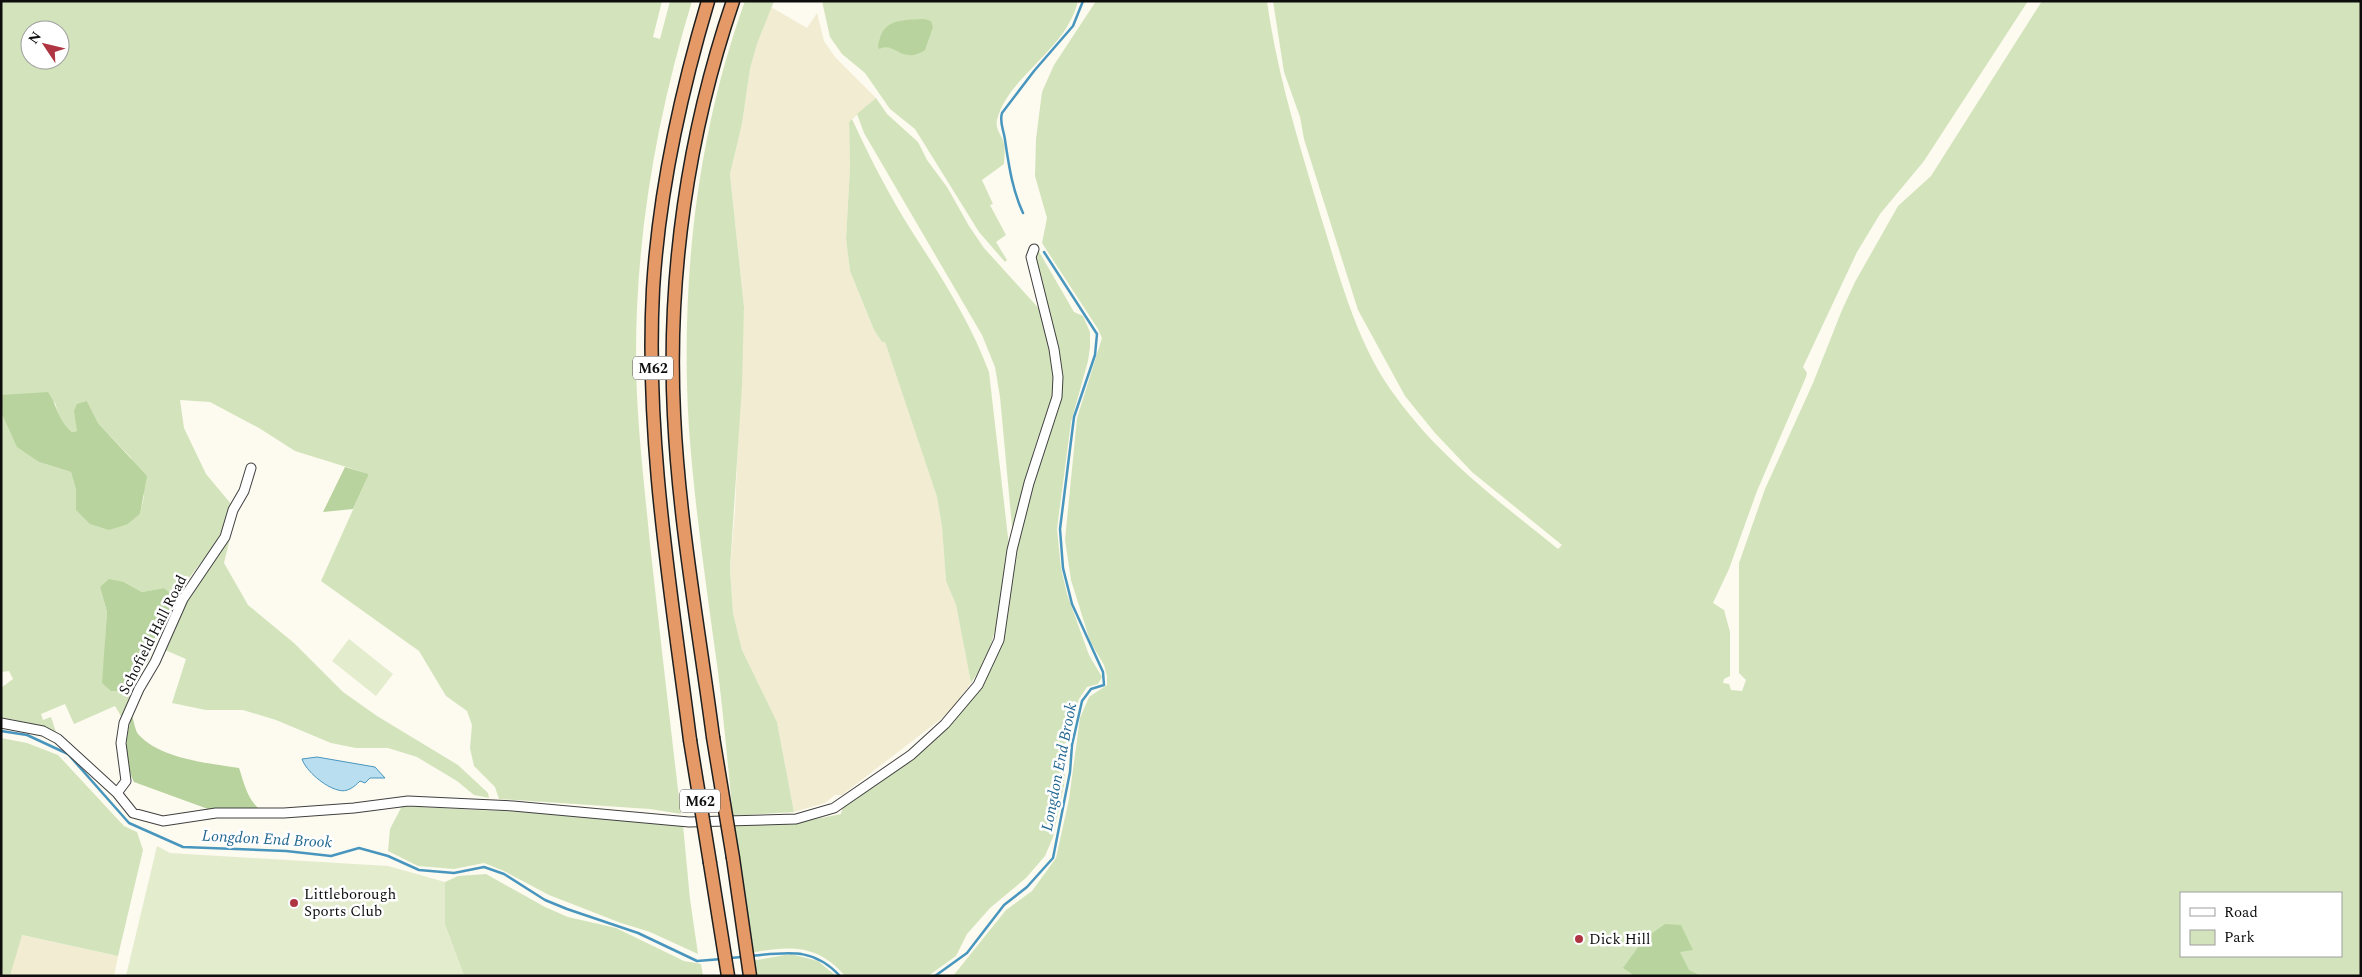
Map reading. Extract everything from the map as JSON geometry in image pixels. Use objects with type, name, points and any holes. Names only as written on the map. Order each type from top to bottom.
[{"type":"highway","name":"M62","points":[[708,1],[687,71],[664,184],[653,289],[652,405],[662,519],[690,740],[728,976]]},
{"type":"highway","name":"M62","points":[[732,1],[709,82],[685,195],[674,308],[674,413],[678,464],[713,737],[750,976]]},
{"type":"street","points":[[1,723],[43,730],[58,739],[117,793],[132,813],[163,821],[216,813],[284,813],[354,808],[408,801],[503,805],[689,822],[796,819],[834,808],[911,755],[952,717],[978,685],[999,640],[1012,550],[1029,482],[1057,396],[1058,387],[1054,349],[1031,257],[1034,249]]},
{"type":"street","name":"Schofield Hall Road","points":[[117,793],[126,781],[121,743],[124,723],[139,689],[155,662],[183,599],[225,537],[233,510],[244,491],[251,468]]},
{"type":"shaded area","points":[[771,7],[807,28],[817,13],[824,41],[835,57],[876,98],[849,122],[850,167],[846,239],[850,271],[874,330],[882,342],[885,342],[937,497],[942,527],[946,581],[956,605],[971,683],[950,712],[842,795],[835,795],[825,803],[794,812],[777,722],[742,650],[733,613],[730,569],[735,510],[744,307],[730,174],[742,124],[750,69]]},
{"type":"shaded area","points":[[21,935],[118,956],[114,976],[10,976]]},
{"type":"green space","points":[[1,1],[662,1],[653,37],[660,39],[670,1],[692,1],[668,88],[644,220],[637,309],[636,354],[637,402],[643,473],[681,814],[650,809],[499,799],[495,787],[474,766],[470,748],[472,725],[467,711],[446,696],[419,651],[321,581],[369,474],[295,451],[259,428],[210,402],[180,400],[184,428],[206,474],[232,505],[217,542],[175,596],[164,588],[142,592],[124,582],[100,587],[107,612],[105,644],[111,691],[123,691],[130,697],[126,715],[122,718],[115,706],[74,724],[65,704],[41,714],[43,720],[51,717],[56,732],[39,725],[1,717],[1,688],[13,679],[9,671],[1,672],[1,411],[39,462],[71,472],[76,490],[76,510],[128,524],[140,514],[144,496],[131,458],[98,423],[87,401],[77,431],[72,432],[62,425],[55,403],[1,395]]},
{"type":"green space","points":[[745,1],[774,1],[757,44],[750,69],[742,124],[730,174],[744,307],[742,385],[730,569],[733,613],[742,650],[777,722],[794,812],[733,816],[689,429],[687,321],[695,212],[703,158],[728,52]]},
{"type":"green space","points":[[822,1],[1078,1],[1072,19],[1062,34],[1013,90],[1003,104],[997,120],[997,129],[1004,147],[1004,164],[982,180],[993,204],[990,205],[1006,235],[996,242],[1007,260],[1005,262],[979,232],[915,129],[890,109],[865,73],[842,54],[830,37]]},
{"type":"green space","points":[[1096,1],[1267,1],[1283,83],[1305,164],[1343,287],[1370,356],[1382,377],[1413,419],[1451,460],[1558,549],[1562,545],[1472,472],[1435,433],[1405,396],[1358,310],[1304,139],[1300,117],[1284,72],[1273,1],[2028,1],[1924,161],[1880,214],[1857,252],[1803,367],[1807,373],[1806,377],[1757,491],[1729,569],[1713,603],[1724,610],[1730,632],[1730,676],[1724,679],[1723,683],[1729,684],[1731,690],[1742,691],[1746,680],[1739,673],[1739,563],[1765,489],[1813,383],[1842,310],[1855,282],[1898,206],[1931,176],[2042,1],[2361,1],[2361,976],[953,976],[1006,910],[1032,891],[1056,858],[1069,799],[1080,718],[1089,697],[1107,685],[1104,665],[1090,641],[1071,580],[1065,540],[1077,418],[1102,338],[1042,243],[1047,218],[1035,176],[1036,139],[1042,92],[1054,65]]},
{"type":"green space","points":[[924,19],[931,21],[933,27],[925,50],[911,55],[887,47],[879,49],[878,45],[883,31],[892,23]]},
{"type":"green space","points":[[876,98],[887,114],[918,142],[927,160],[947,187],[984,248],[1043,313],[1055,370],[1054,392],[1034,449],[1013,537],[1000,397],[995,367],[982,335],[864,133],[857,114]]},
{"type":"green space","points":[[852,119],[895,203],[964,317],[989,372],[1009,546],[996,627],[986,661],[971,683],[956,605],[946,581],[942,527],[937,497],[885,342],[882,342],[874,330],[850,271],[846,239],[850,167],[849,122]]},
{"type":"green space","points":[[1037,248],[1074,312],[1083,316],[1090,332],[1088,361],[1071,422],[1057,529],[1061,568],[1067,594],[1089,655],[1102,677],[1098,684],[1087,687],[1079,699],[1067,741],[1064,785],[1053,837],[1045,856],[1026,878],[990,908],[967,934],[956,956],[928,976],[845,976],[824,957],[801,949],[789,948],[750,953],[733,825],[796,823],[841,814],[843,806],[919,753],[956,718],[983,683],[995,659],[1001,639],[1017,543],[1037,465],[1059,396],[1034,264]]},
{"type":"green space","points":[[48,392],[67,428],[72,432],[77,431],[74,411],[77,404],[87,401],[98,423],[147,476],[140,514],[128,524],[109,530],[90,524],[76,510],[76,490],[71,472],[39,462],[17,447],[2,414],[1,395]]},
{"type":"green space","points":[[345,467],[369,474],[353,509],[323,512]]},
{"type":"green space","points":[[234,521],[224,563],[248,605],[294,643],[343,692],[377,716],[458,765],[488,793],[489,798],[474,795],[457,781],[417,757],[388,748],[356,748],[331,743],[276,720],[243,710],[206,710],[172,703],[186,659],[165,650],[185,601]]},
{"type":"green space","points":[[109,579],[124,582],[142,592],[164,588],[175,596],[148,661],[123,691],[111,691],[102,683],[107,612],[100,587]]},
{"type":"green space","points":[[349,639],[393,674],[376,696],[332,661]]},
{"type":"green space","points":[[132,716],[138,734],[159,749],[199,762],[239,768],[244,785],[259,809],[208,809],[134,782],[130,774],[126,749]]},
{"type":"green space","points":[[1,738],[27,743],[58,755],[124,826],[137,832],[143,850],[118,956],[22,935],[10,976],[1,976]]},
{"type":"green space","points":[[402,806],[563,812],[683,825],[690,899],[698,954],[650,932],[621,923],[549,895],[504,871],[484,863],[454,869],[418,866],[388,851],[390,829]]},
{"type":"green space","name":"Littleborough Sports Club","points":[[157,846],[170,853],[388,866],[445,882],[445,925],[464,976],[126,976]]},
{"type":"green space","points":[[486,874],[545,907],[568,917],[616,928],[684,961],[701,964],[703,976],[464,976],[445,925],[445,882],[458,876]]},
{"type":"green space","points":[[1665,924],[1681,925],[1693,950],[1680,952],[1689,970],[1701,976],[1635,976],[1623,968],[1644,939]]},
{"type":"green space","points":[[791,954],[818,961],[836,976],[754,976],[751,961]]},
{"type":"water","points":[[317,757],[375,767],[385,778],[370,778],[365,783],[360,781],[353,787],[341,791],[327,786],[317,778],[307,768],[302,759]]},
{"type":"waterway","name":"Longdon End Brook","points":[[1023,213],[1011,177],[1001,123],[1002,113],[1034,71],[1073,26],[1083,1]]},
{"type":"waterway","name":"Longdon End Brook","points":[[935,976],[967,953],[1004,905],[1027,887],[1053,858],[1070,772],[1072,745],[1082,701],[1091,689],[1104,685],[1103,672],[1072,604],[1063,568],[1060,529],[1074,417],[1095,355],[1097,334],[1044,252]]},
{"type":"waterway","name":"Longdon End Brook","points":[[1,731],[27,735],[68,754],[129,823],[183,847],[286,851],[331,856],[359,848],[388,856],[419,870],[454,873],[484,867],[504,874],[545,900],[638,933],[697,961],[722,959]]},
{"type":"waterway","name":"Longdon End Brook","points":[[750,956],[787,953],[809,956],[830,966],[840,976]]},
{"type":"waterway","name":"Longdon End Brook","points":[[730,958],[742,957]]},
{"type":"place","name":"Littleborough Sports Club","points":[[294,903]]},
{"type":"place","name":"Dick Hill","points":[[1579,939]]}]
